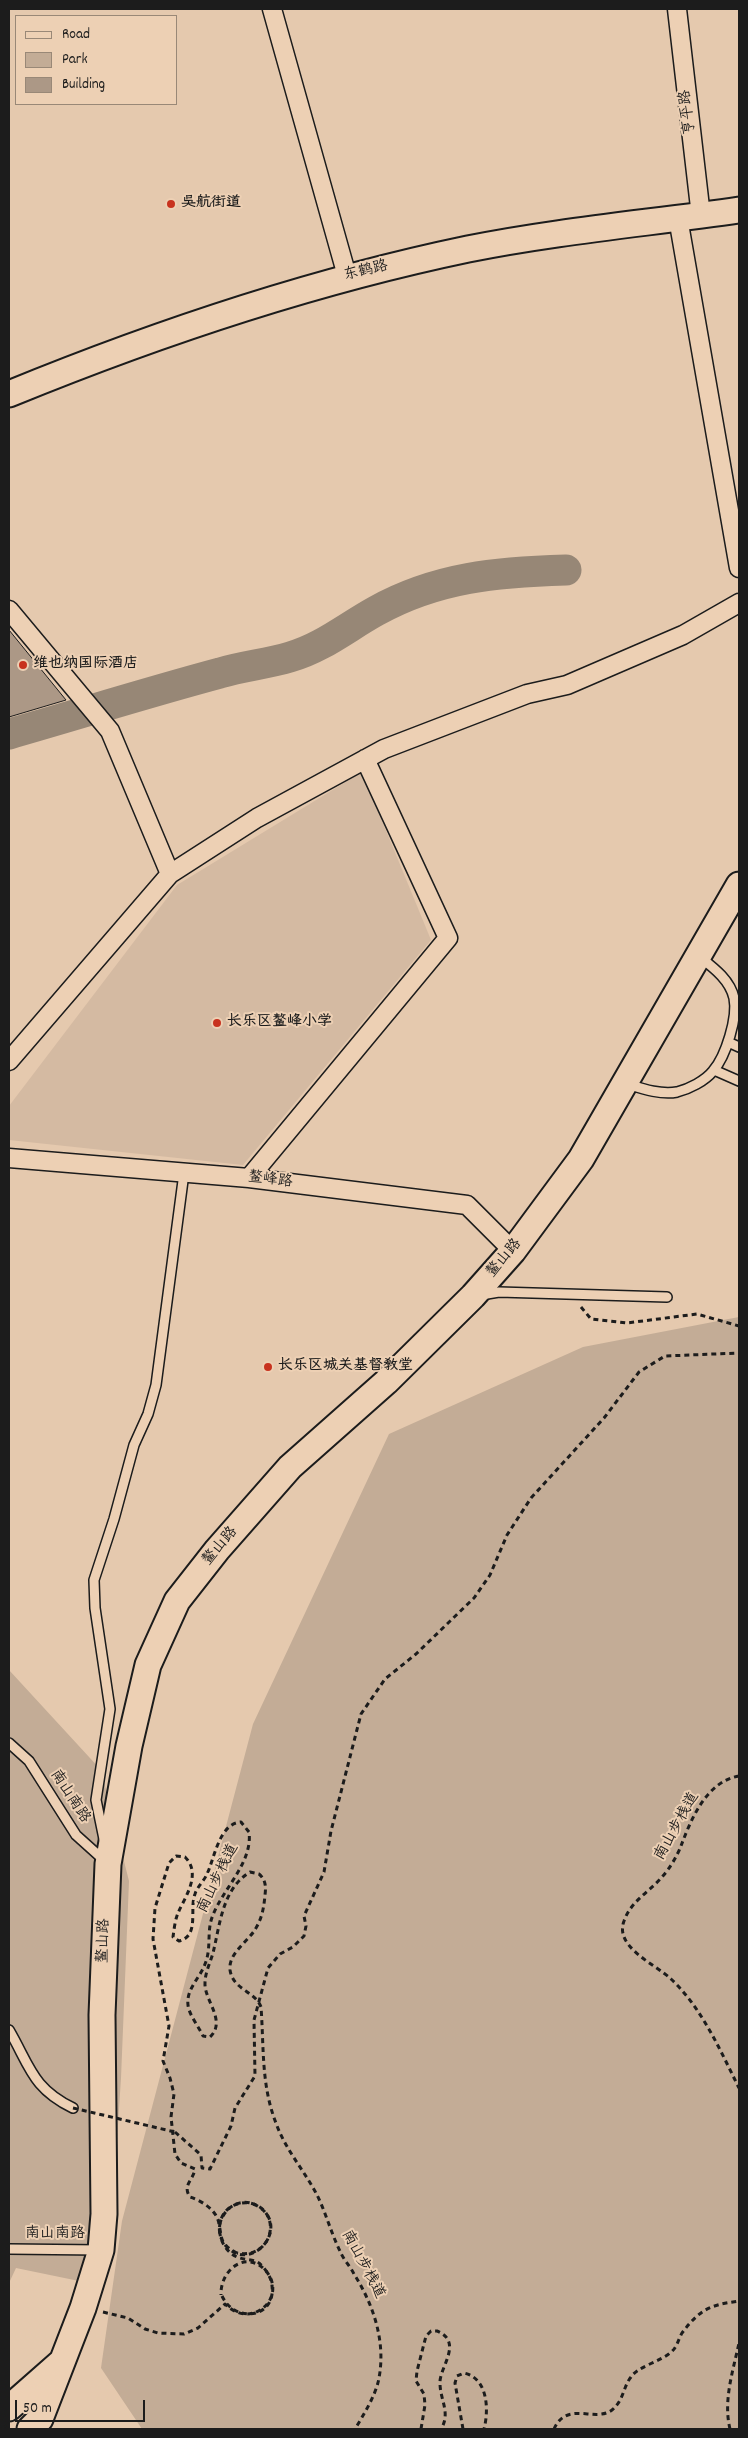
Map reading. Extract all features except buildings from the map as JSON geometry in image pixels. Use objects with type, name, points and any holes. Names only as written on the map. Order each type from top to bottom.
[{"type":"street","points":[[272,9],[347,276]]},
{"type":"street","name":"亨平路","points":[[678,9],[690,217],[739,568]]},
{"type":"street","name":"东鹤路","points":[[9,394],[212,316],[347,276],[470,248],[739,210]]},
{"type":"street","points":[[9,1061],[170,874],[257,818],[384,749],[526,694],[567,685],[683,635],[739,603]]},
{"type":"street","points":[[9,610],[110,731],[170,874]]},
{"type":"street","points":[[249,1178],[448,938],[365,760]]},
{"type":"street","name":"鳌山路","points":[[30,2429],[40,2419],[83,2308],[101,2250],[104,2214],[102,2014],[108,1864],[129,1746],[148,1666],[177,1600],[217,1550],[290,1467],[386,1382],[473,1296],[513,1250],[581,1159],[739,885]]},
{"type":"street","name":"鳌峰路","points":[[9,1158],[249,1178],[467,1205],[513,1250]]},
{"type":"street","name":"鳌山路","points":[[9,2408],[62,2361]]},
{"type":"lane","points":[[625,1084],[654,1092],[676,1092],[700,1082],[714,1070],[728,1042],[734,1018],[734,997],[720,972],[698,956]]},
{"type":"lane","points":[[728,1042],[739,1047]]},
{"type":"lane","points":[[714,1070],[739,1082]]},
{"type":"lane","points":[[108,1864],[96,1800],[110,1709],[94,1608],[94,1580],[114,1519],[134,1445],[148,1414],[156,1385],[184,1173]]},
{"type":"lane","points":[[473,1296],[498,1292],[667,1297]]},
{"type":"lane","name":"南山南路","points":[[9,1743],[29,1761],[76,1835],[108,1864]]},
{"type":"lane","points":[[9,2030],[33,2077],[50,2095],[73,2108]]},
{"type":"lane","name":"南山南路","points":[[9,2248],[101,2250]]},
{"type":"path","points":[[571,1295],[591,1319],[627,1323],[697,1314],[739,1326]]},
{"type":"path","points":[[73,2108],[175,2132],[201,2155],[202,2168],[210,2169],[231,2126],[235,2108],[255,2076],[254,2020],[268,1968],[280,1954],[293,1947],[304,1936],[306,1926],[304,1916],[324,1872],[331,1831],[361,1714],[385,1679],[423,1648],[474,1598],[490,1576],[507,1535],[531,1498],[604,1418],[639,1372],[665,1356],[739,1353]]},
{"type":"path","name":"南山步栈道","points":[[739,1776],[716,1787],[702,1803],[687,1828],[679,1850],[662,1877],[632,1905],[623,1923],[624,1938],[633,1950],[672,1980],[705,2022],[739,2088]]},
{"type":"path","name":"南山步栈道","points":[[237,2254],[224,2244],[216,2216],[203,2202],[188,2196],[187,2187],[195,2170],[181,2163],[176,2158],[175,2132],[171,2117],[174,2094],[163,2061],[169,2026],[154,1952],[153,1918],[169,1863],[176,1856],[185,1857],[191,1866],[192,1879],[185,1902],[177,1915],[174,1937],[179,1941],[186,1938],[192,1928],[195,1894],[207,1876],[218,1842],[237,1822],[247,1828],[248,1844],[242,1863],[214,1913],[209,1928],[209,1954],[190,1991],[188,2004],[203,2036],[210,2037],[216,2022],[206,1990],[206,1977],[228,1896],[240,1879],[250,1872],[259,1874],[265,1881],[266,1887],[264,1908],[258,1926],[232,1959],[230,1972],[241,1990],[258,2000],[263,2022],[263,2069],[268,2098],[276,2124],[286,2146],[316,2195],[340,2252],[373,2311],[378,2329],[381,2360],[379,2380],[355,2429]]},
{"type":"path","points":[[83,2308],[128,2318],[145,2329],[170,2335],[184,2334],[198,2328],[225,2304],[231,2310],[247,2315],[263,2309],[272,2294],[272,2286],[270,2278],[259,2263],[238,2257],[229,2250],[220,2236],[219,2227],[225,2212],[232,2206],[249,2203],[264,2210],[268,2218],[270,2234],[267,2242],[261,2249],[246,2255],[237,2254],[224,2244],[219,2227],[226,2212],[240,2203],[249,2202],[264,2210],[271,2226],[267,2242]]},
{"type":"path","points":[[231,2310],[222,2296],[222,2279],[227,2272],[242,2263],[250,2263],[265,2270],[272,2286]]},
{"type":"path","points":[[554,2429],[558,2422],[573,2414],[609,2412],[621,2399],[632,2374],[669,2354],[681,2334],[700,2313],[719,2303],[739,2301]]},
{"type":"path","points":[[420,2429],[424,2419],[425,2399],[416,2376],[426,2336],[431,2331],[437,2330],[446,2336],[449,2348],[440,2384],[446,2412],[441,2429]]},
{"type":"path","points":[[730,2429],[728,2420],[728,2392],[739,2343]]},
{"type":"path","points":[[463,2429],[455,2383],[457,2376],[464,2373],[477,2380],[484,2393],[487,2412],[484,2429]]},
{"type":"shaded area","name":"长乐区鳌峰小学","points":[[362,772],[431,940],[243,1165],[9,1140],[9,1106],[177,885]]},
{"type":"green space","points":[[739,1317],[739,2429],[142,2429],[101,2368],[122,2221],[253,1724],[389,1434],[583,1347]]},
{"type":"green space","points":[[9,1670],[101,1770],[129,1881],[121,2078],[112,2219],[79,2281],[16,2268],[9,2283]]},
{"type":"waterway","points":[[9,734],[193,680],[302,653],[324,643],[376,611],[399,600],[445,584],[516,572],[566,570]]},
{"type":"place","name":"吴航街道","points":[[171,204]]},
{"type":"place","name":"维也纳国际酒店","points":[[23,665]]},
{"type":"place","name":"长乐区鳌峰小学","points":[[217,1023]]},
{"type":"place","name":"长乐区城关基督教堂","points":[[268,1367]]}]
